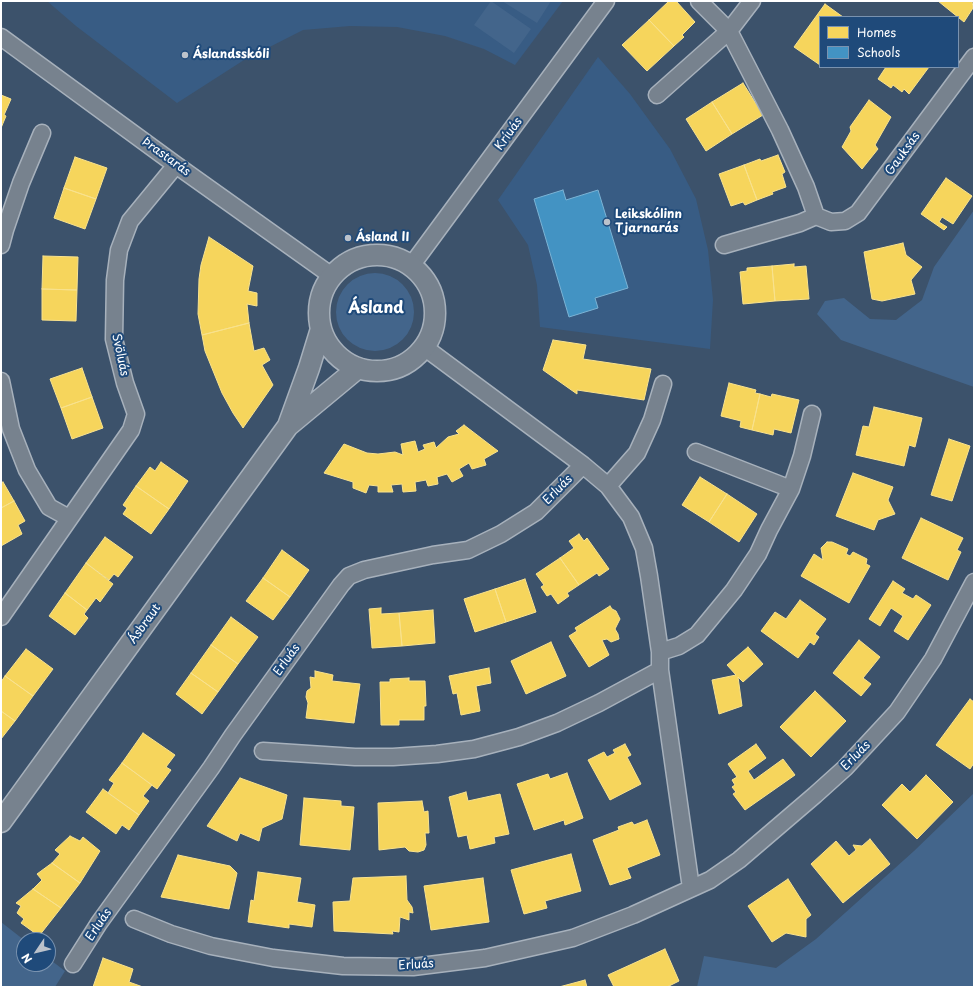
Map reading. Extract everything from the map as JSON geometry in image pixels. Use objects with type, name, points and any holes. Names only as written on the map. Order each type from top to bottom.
[{"type":"street","name":"Kríuás","points":[[411,266],[606,1]]},
{"type":"street","points":[[699,1],[729,31],[780,130],[806,188],[816,216],[800,223],[724,244]]},
{"type":"street","points":[[658,94],[729,31],[752,1]]},
{"type":"street","name":"Þrastarás","points":[[1,37],[176,165],[332,276]]},
{"type":"street","name":"Gauksás","points":[[816,216],[831,222],[845,220],[858,213],[974,57]]},
{"type":"street","points":[[1,245],[21,184],[42,133]]},
{"type":"street","name":"Svöluás","points":[[1,617],[131,430],[136,414],[125,383],[114,338],[115,280],[119,250],[130,221],[176,165]]},
{"type":"street","points":[[379,255],[396,258],[411,266],[424,279],[432,296],[435,313],[432,331],[424,347],[411,360],[394,368],[376,371],[358,368],[342,359],[329,346],[321,329],[318,310],[323,292],[332,276],[346,264],[362,257],[379,255]]},
{"type":"street","name":"Ásbraut","points":[[288,426],[309,368],[321,329]]},
{"type":"street","name":"Erluás","points":[[424,347],[583,465],[608,486],[631,517],[644,548],[660,652],[660,670],[692,888]]},
{"type":"street","name":"Ásbraut","points":[[1,822],[288,426],[358,368]]},
{"type":"street","points":[[1,381],[11,429],[27,470],[49,507],[69,518]]},
{"type":"street","points":[[608,486],[637,453],[652,420],[663,384]]},
{"type":"street","points":[[660,652],[679,646],[697,634],[729,596],[758,554],[791,489],[802,456],[812,414]]},
{"type":"street","points":[[696,452],[791,489]]},
{"type":"street","name":"Erluás","points":[[73,964],[99,923],[207,774],[340,585],[349,576],[364,570],[433,555],[468,550],[501,534],[536,512],[583,465]]},
{"type":"street","name":"Erluás","points":[[134,919],[171,934],[210,946],[273,958],[342,966],[413,967],[485,958],[573,938],[633,915],[710,880],[739,860],[816,795],[845,768],[870,743],[897,712],[933,659],[974,582]]},
{"type":"street","points":[[263,751],[355,757],[393,757],[437,754],[474,749],[519,737],[557,723],[599,703],[660,670]]},
{"type":"shaded area","name":"Áslandsskóli","points":[[47,1],[563,1],[515,65],[484,49],[445,36],[397,27],[350,26],[303,30],[244,60],[177,103],[76,26]]},
{"type":"shaded area","points":[[491,1],[531,29],[514,53],[474,25]]},
{"type":"shaded area","points":[[502,1],[551,1],[537,23]]},
{"type":"shaded area","name":"Leikskólinn Tjarnarás","points":[[598,57],[630,94],[670,149],[696,199],[708,250],[713,300],[710,349],[540,327],[537,285],[528,245],[498,200]]},
{"type":"shaded area","points":[[974,210],[974,387],[841,340],[817,314],[825,301],[844,298],[870,319],[896,320],[922,300],[934,267]]},
{"type":"shaded area","points":[[375,273],[390,276],[403,284],[411,297],[414,312],[411,327],[403,340],[390,348],[375,351],[360,348],[347,340],[339,327],[336,312],[339,297],[347,284],[360,276]]},
{"type":"shaded area","points":[[974,793],[974,987],[697,987],[704,956],[776,968],[816,939],[914,851]]},
{"type":"shaded area","points":[[1,922],[16,934],[16,972],[56,972],[56,964],[65,971],[55,987],[1,987]]},
{"type":"building: Homes","points":[[669,1],[676,1],[695,22],[682,35],[684,37],[674,46],[649,20]]},
{"type":"building: Homes","points":[[938,1],[972,1],[973,8],[964,22],[959,18],[959,16],[957,16]]},
{"type":"building: Homes","points":[[825,4],[842,16],[819,16],[819,64],[794,47]]},
{"type":"building: Homes","points":[[649,20],[674,46],[647,71],[622,45]]},
{"type":"building: Homes","points":[[885,68],[928,68],[909,94],[904,89],[902,92],[893,85],[891,88],[878,79]]},
{"type":"building: Homes","points":[[743,83],[763,115],[732,134],[712,102]]},
{"type":"building: Homes","points":[[1,95],[11,99],[4,115],[6,116],[1,128]]},
{"type":"building: Homes","points":[[869,100],[891,117],[875,145],[878,149],[862,169],[842,147],[851,131],[850,127]]},
{"type":"building: Homes","points":[[712,102],[732,134],[706,151],[686,119]]},
{"type":"building: Homes","points":[[778,155],[785,172],[782,174],[786,187],[757,200],[744,165],[760,159],[761,161]]},
{"type":"building: Homes","points":[[75,157],[107,168],[96,199],[64,188]]},
{"type":"building: Homes","points":[[744,165],[757,200],[745,205],[743,202],[731,206],[719,174]]},
{"type":"building: Homes","points":[[946,178],[972,196],[953,224],[942,217],[939,222],[947,227],[944,230],[921,214]]},
{"type":"building: Homes","points":[[64,188],[96,199],[85,229],[54,218]]},
{"type":"building: Homes","points":[[209,237],[253,266],[248,291],[257,293],[257,306],[247,304],[249,323],[202,335],[198,314],[199,279],[201,265]]},
{"type":"building: Homes","points":[[903,243],[906,255],[922,267],[911,280],[915,294],[882,301],[872,299],[864,252]]},
{"type":"building: Homes","points":[[43,256],[78,257],[77,290],[42,289]]},
{"type":"building: Homes","points":[[794,264],[794,267],[806,266],[809,299],[775,301],[772,266]]},
{"type":"building: Homes","points":[[772,266],[775,301],[743,304],[740,272],[747,271],[747,268]]},
{"type":"building: Homes","points":[[42,289],[77,290],[76,321],[42,320]]},
{"type":"building: Homes","points":[[249,323],[254,351],[264,348],[270,360],[262,365],[273,385],[243,428],[222,393],[205,351],[202,335]]},
{"type":"building: Homes","points":[[553,340],[586,345],[583,359],[651,369],[644,400],[577,390],[577,394],[543,370]]},
{"type":"building: Homes","points":[[82,368],[92,397],[61,408],[50,379]]},
{"type":"building: Homes","points":[[729,383],[756,390],[755,393],[760,394],[752,430],[740,427],[741,421],[721,416]]},
{"type":"building: Homes","points":[[760,394],[771,397],[772,394],[799,400],[791,433],[774,429],[773,435],[752,430]]},
{"type":"building: Homes","points":[[92,397],[103,428],[72,439],[61,408]]},
{"type":"building: Homes","points":[[874,407],[922,418],[915,447],[909,445],[904,466],[856,455],[863,426],[869,427]]},
{"type":"building: Homes","points":[[464,425],[498,451],[484,459],[486,465],[472,469],[469,463],[459,469],[463,476],[452,482],[447,474],[437,477],[438,484],[428,486],[426,480],[415,482],[416,491],[403,492],[402,484],[391,485],[393,492],[378,492],[378,486],[369,485],[366,493],[353,488],[353,482],[324,473],[344,444],[367,453],[378,454],[395,452],[403,455],[401,444],[415,441],[418,452],[425,449],[423,445],[434,442],[436,448],[448,437],[459,434],[456,431]]},
{"type":"building: Homes","points":[[949,439],[970,446],[952,501],[931,495]]},
{"type":"building: Homes","points":[[161,462],[188,481],[169,509],[136,486],[150,467],[155,471]]},
{"type":"building: Homes","points":[[853,473],[893,487],[888,500],[895,514],[878,520],[874,530],[836,516]]},
{"type":"building: Homes","points":[[700,477],[727,494],[709,522],[682,505]]},
{"type":"building: Homes","points":[[3,482],[14,501],[1,508],[1,483]]},
{"type":"building: Homes","points":[[136,486],[169,509],[151,534],[123,514],[127,508],[123,505]]},
{"type":"building: Homes","points":[[727,494],[757,514],[739,542],[709,522]]},
{"type":"building: Homes","points":[[14,501],[25,521],[18,525],[22,534],[1,546],[1,508]]},
{"type":"building: Homes","points":[[921,518],[963,538],[957,550],[961,552],[948,580],[902,558]]},
{"type":"building: Homes","points":[[579,534],[584,541],[587,538],[609,569],[599,576],[597,573],[579,585],[560,558],[574,548],[569,541]]},
{"type":"building: Homes","points":[[105,537],[133,557],[118,577],[114,574],[109,580],[86,563]]},
{"type":"building: Homes","points":[[827,542],[832,542],[848,549],[846,554],[850,556],[853,552],[867,559],[866,564],[870,566],[849,603],[801,576],[814,554],[823,560],[821,548]]},
{"type":"building: Homes","points":[[282,550],[309,570],[290,597],[263,578]]},
{"type":"building: Homes","points":[[560,558],[579,585],[567,593],[569,596],[558,604],[551,594],[547,596],[541,587],[544,585],[536,574]]},
{"type":"building: Homes","points":[[86,563],[113,584],[100,602],[96,598],[87,610],[65,593]]},
{"type":"building: Homes","points":[[263,578],[290,597],[273,620],[246,601]]},
{"type":"building: Homes","points":[[525,579],[536,612],[506,622],[495,589]]},
{"type":"building: Homes","points":[[893,581],[905,589],[902,593],[913,599],[916,595],[931,605],[908,640],[894,631],[903,616],[891,608],[880,626],[869,619]]},
{"type":"building: Homes","points":[[495,589],[506,622],[475,632],[464,599]]},
{"type":"building: Homes","points":[[65,593],[87,610],[84,614],[88,618],[75,635],[49,616]]},
{"type":"building: Homes","points":[[800,600],[826,619],[815,634],[819,637],[814,645],[810,642],[798,658],[761,631],[775,612],[786,619]]},
{"type":"building: Homes","points":[[610,606],[616,611],[620,619],[615,629],[619,639],[611,642],[607,639],[602,640],[609,655],[589,667],[569,636],[577,631],[575,628]]},
{"type":"building: Homes","points":[[381,608],[381,614],[399,613],[402,646],[372,648],[369,609]]},
{"type":"building: Homes","points":[[433,610],[435,643],[402,646],[399,613]]},
{"type":"building: Homes","points":[[231,617],[258,637],[238,664],[211,645]]},
{"type":"building: Homes","points":[[859,640],[880,657],[863,678],[871,684],[861,696],[833,673]]},
{"type":"building: Homes","points":[[551,642],[566,676],[526,694],[511,661]]},
{"type":"building: Homes","points":[[211,645],[238,664],[218,692],[191,673]]},
{"type":"building: Homes","points":[[748,647],[763,664],[743,682],[738,677],[742,706],[719,714],[712,680],[736,675],[727,665]]},
{"type":"building: Homes","points":[[26,649],[53,669],[33,696],[5,676]]},
{"type":"building: Homes","points":[[489,668],[491,683],[476,686],[480,711],[461,715],[457,693],[453,694],[449,676]]},
{"type":"building: Homes","points":[[315,671],[333,675],[332,681],[360,684],[354,723],[306,718],[308,703],[306,697],[307,691],[311,688],[310,677],[315,678]]},
{"type":"building: Homes","points":[[191,673],[218,692],[202,714],[176,694]]},
{"type":"building: Homes","points":[[5,676],[33,696],[15,721],[1,711],[1,682]]},
{"type":"building: Homes","points":[[409,678],[409,681],[425,681],[426,706],[424,706],[424,720],[399,720],[399,725],[381,725],[380,682],[390,682],[390,679]]},
{"type":"building: Homes","points":[[815,691],[846,721],[811,757],[780,727]]},
{"type":"building: Homes","points":[[970,699],[974,702],[974,763],[970,769],[936,745]]},
{"type":"building: Homes","points":[[1,711],[15,721],[1,739]]},
{"type":"building: Homes","points":[[143,733],[175,755],[166,767],[171,770],[157,789],[122,763]]},
{"type":"building: Homes","points":[[625,744],[631,755],[627,757],[641,784],[610,800],[588,760],[604,752],[607,757],[615,753],[613,750]]},
{"type":"building: Homes","points":[[756,744],[766,758],[748,771],[754,780],[783,759],[795,775],[745,810],[733,794],[736,792],[732,787],[735,785],[732,780],[737,777],[728,764]]},
{"type":"building: Homes","points":[[122,763],[152,785],[143,796],[149,801],[139,815],[108,793],[114,783],[109,780]]},
{"type":"building: Homes","points":[[567,773],[583,818],[565,825],[564,820],[534,830],[517,784],[548,774],[550,779]]},
{"type":"building: Homes","points":[[926,775],[953,802],[917,839],[882,805],[902,784],[910,792]]},
{"type":"building: Homes","points":[[240,778],[287,795],[282,819],[262,828],[259,841],[240,833],[237,841],[207,826]]},
{"type":"building: Homes","points":[[103,789],[139,815],[129,830],[122,825],[116,834],[86,812]]},
{"type":"building: Homes","points":[[466,792],[468,801],[500,794],[509,834],[494,837],[495,843],[470,849],[467,835],[458,837],[449,797]]},
{"type":"building: Homes","points":[[304,798],[341,801],[341,806],[354,807],[350,850],[300,845]]},
{"type":"building: Homes","points":[[422,801],[424,812],[428,811],[429,833],[425,833],[426,845],[424,850],[418,852],[409,851],[405,847],[379,850],[378,803]]},
{"type":"building: Homes","points":[[647,820],[660,855],[627,868],[631,878],[610,885],[593,840],[619,830],[618,827],[632,822],[634,825]]},
{"type":"building: Homes","points":[[70,836],[80,841],[83,837],[100,851],[80,883],[52,863],[60,854],[55,850]]},
{"type":"building: Homes","points":[[870,839],[890,864],[843,903],[811,864],[836,841],[849,856],[856,850],[853,845],[862,846]]},
{"type":"building: Homes","points":[[571,854],[581,891],[545,901],[547,908],[524,914],[511,870]]},
{"type":"building: Homes","points":[[178,855],[230,866],[237,873],[229,909],[161,897]]},
{"type":"building: Homes","points":[[52,863],[80,883],[61,908],[33,889],[42,880],[37,874]]},
{"type":"building: Homes","points":[[258,872],[301,878],[297,902],[315,905],[312,927],[289,924],[289,928],[248,922],[251,900],[254,901]]},
{"type":"building: Homes","points":[[406,876],[407,900],[412,907],[413,913],[409,912],[409,920],[400,917],[399,932],[392,931],[393,934],[334,931],[333,902],[350,901],[353,878]]},
{"type":"building: Homes","points":[[483,878],[489,922],[431,930],[424,886]]},
{"type":"building: Homes","points":[[788,879],[811,915],[806,919],[806,937],[786,933],[772,942],[748,906]]},
{"type":"building: Homes","points":[[33,889],[61,908],[42,932],[33,932],[21,923],[24,919],[17,913],[21,906],[16,903]]},
{"type":"building: Homes","points":[[665,949],[679,981],[667,987],[614,987],[608,975]]},
{"type":"building: Homes","points":[[103,958],[133,969],[129,982],[143,987],[93,987]]},
{"type":"building: Homes","points":[[585,980],[587,987],[559,987]]},
{"type":"building: Schools","points":[[563,190],[566,200],[598,190],[628,288],[595,298],[598,308],[569,317],[534,199]]},
{"type":"place","name":"Áslandsskóli","points":[[185,55]]},
{"type":"place","name":"Leikskólinn Tjarnarás","points":[[607,222]]},
{"type":"place","name":"Ásland II","points":[[348,238]]},
{"type":"district","name":"Ásland","points":[[376,309]]}]
